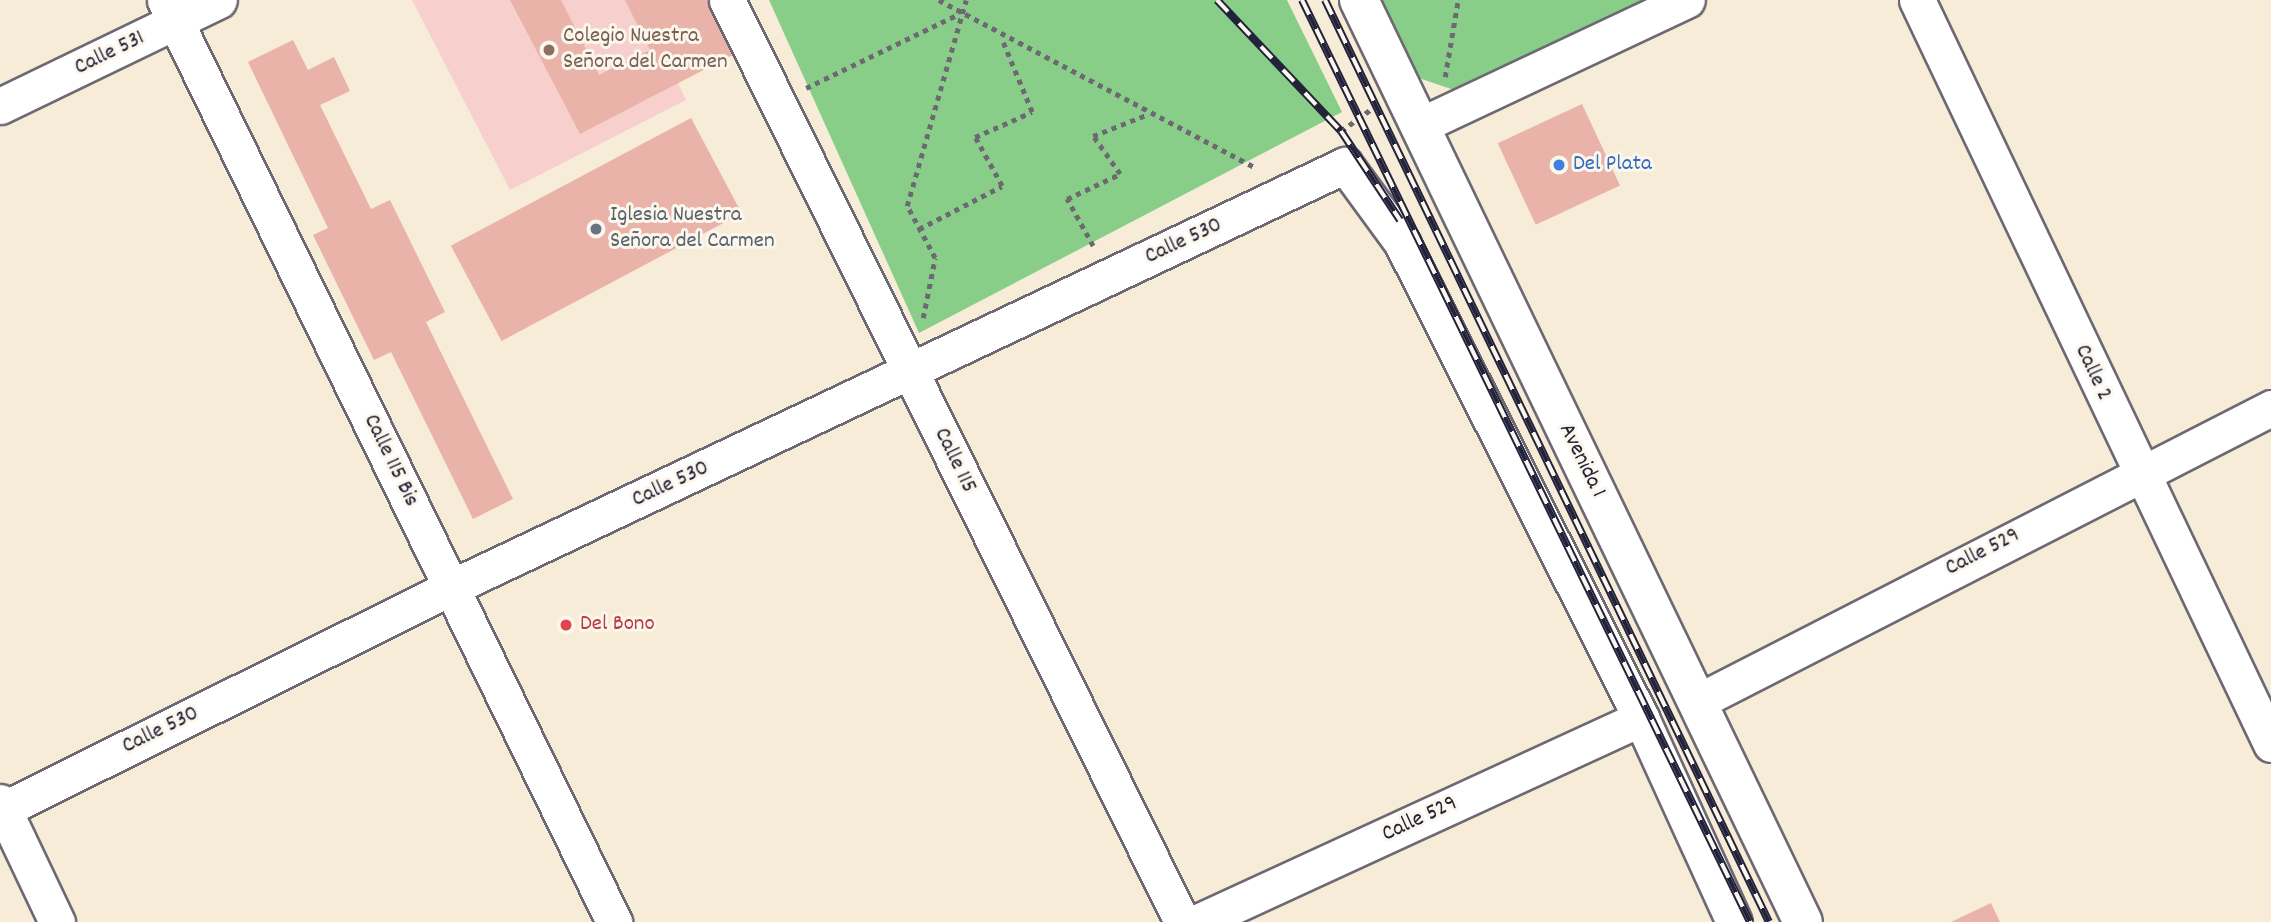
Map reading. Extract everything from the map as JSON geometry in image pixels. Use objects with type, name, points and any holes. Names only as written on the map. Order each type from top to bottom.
[{"type":"street","name":"Calle 531","points":[[0,106],[171,11],[219,0]]},
{"type":"street","name":"Calle 115","points":[[727,0],[1182,922]]},
{"type":"street","name":"Avenida 1","points":[[1359,0],[1803,922]]},
{"type":"street","points":[[1419,126],[1687,0]]},
{"type":"street","name":"Calle 2","points":[[1917,0],[2138,473],[2271,744]]},
{"type":"street","name":"Calle 115 Bis","points":[[171,11],[614,922]]},
{"type":"street","name":"Calle 530","points":[[1,807],[452,587],[911,373],[1345,165],[1402,243],[1641,718]]},
{"type":"street","name":"Calle 529","points":[[1697,702],[2138,473],[2271,408]]},
{"type":"street","points":[[1641,718],[1734,922]]},
{"type":"street","name":"Calle 529","points":[[1198,922],[1641,718]]},
{"type":"street","points":[[1,807],[57,922]]},
{"type":"path","points":[[939,0],[957,15],[1147,115],[1270,173]]},
{"type":"path","points":[[911,373],[935,258],[907,206],[957,15],[966,0]]},
{"type":"path","points":[[777,102],[957,15]]},
{"type":"path","points":[[919,229],[1002,186],[975,137],[1032,111],[1001,38]]},
{"type":"path","points":[[1435,75],[1454,79]]},
{"type":"path","points":[[1111,277],[1068,199],[1120,174],[1093,135],[1147,115]]},
{"type":"shaded area","name":"Colegio Nuestra Señora del Carmen","points":[[412,0],[718,0],[678,83],[686,100],[510,190]]},
{"type":"green space","points":[[769,0],[1287,0],[1342,112],[919,333]]},
{"type":"green space","points":[[1376,0],[1655,0],[1460,92],[1413,76]]},
{"type":"building","points":[[510,0],[561,0],[599,75],[650,50],[625,0],[718,0],[744,49],[580,134]]},
{"type":"building","points":[[293,40],[308,70],[334,57],[350,91],[320,105],[371,209],[390,200],[445,312],[426,322],[513,499],[473,519],[391,352],[374,360],[313,235],[328,228],[248,62]]},
{"type":"building","name":"Del Plata","points":[[1582,104],[1620,186],[1536,225],[1498,143]]},
{"type":"building","name":"Iglesia Nuestra Señora del Carmen","points":[[691,118],[742,213],[502,341],[451,246]]},
{"type":"building","points":[[1991,903],[2000,922],[1951,922]]},
{"type":"railway","points":[[1217,0],[1341,131],[1400,220]]},
{"type":"railway","points":[[1302,0],[1750,922]]},
{"type":"railway","points":[[1325,0],[1769,922]]},
{"type":"place","name":"Colegio Nuestra Señora del Carmen","points":[[549,50]]},
{"type":"place","name":"Del Plata","points":[[1559,165]]},
{"type":"place","name":"Iglesia Nuestra Señora del Carmen","points":[[596,229]]},
{"type":"place","name":"Del Bono","points":[[566,625]]}]
